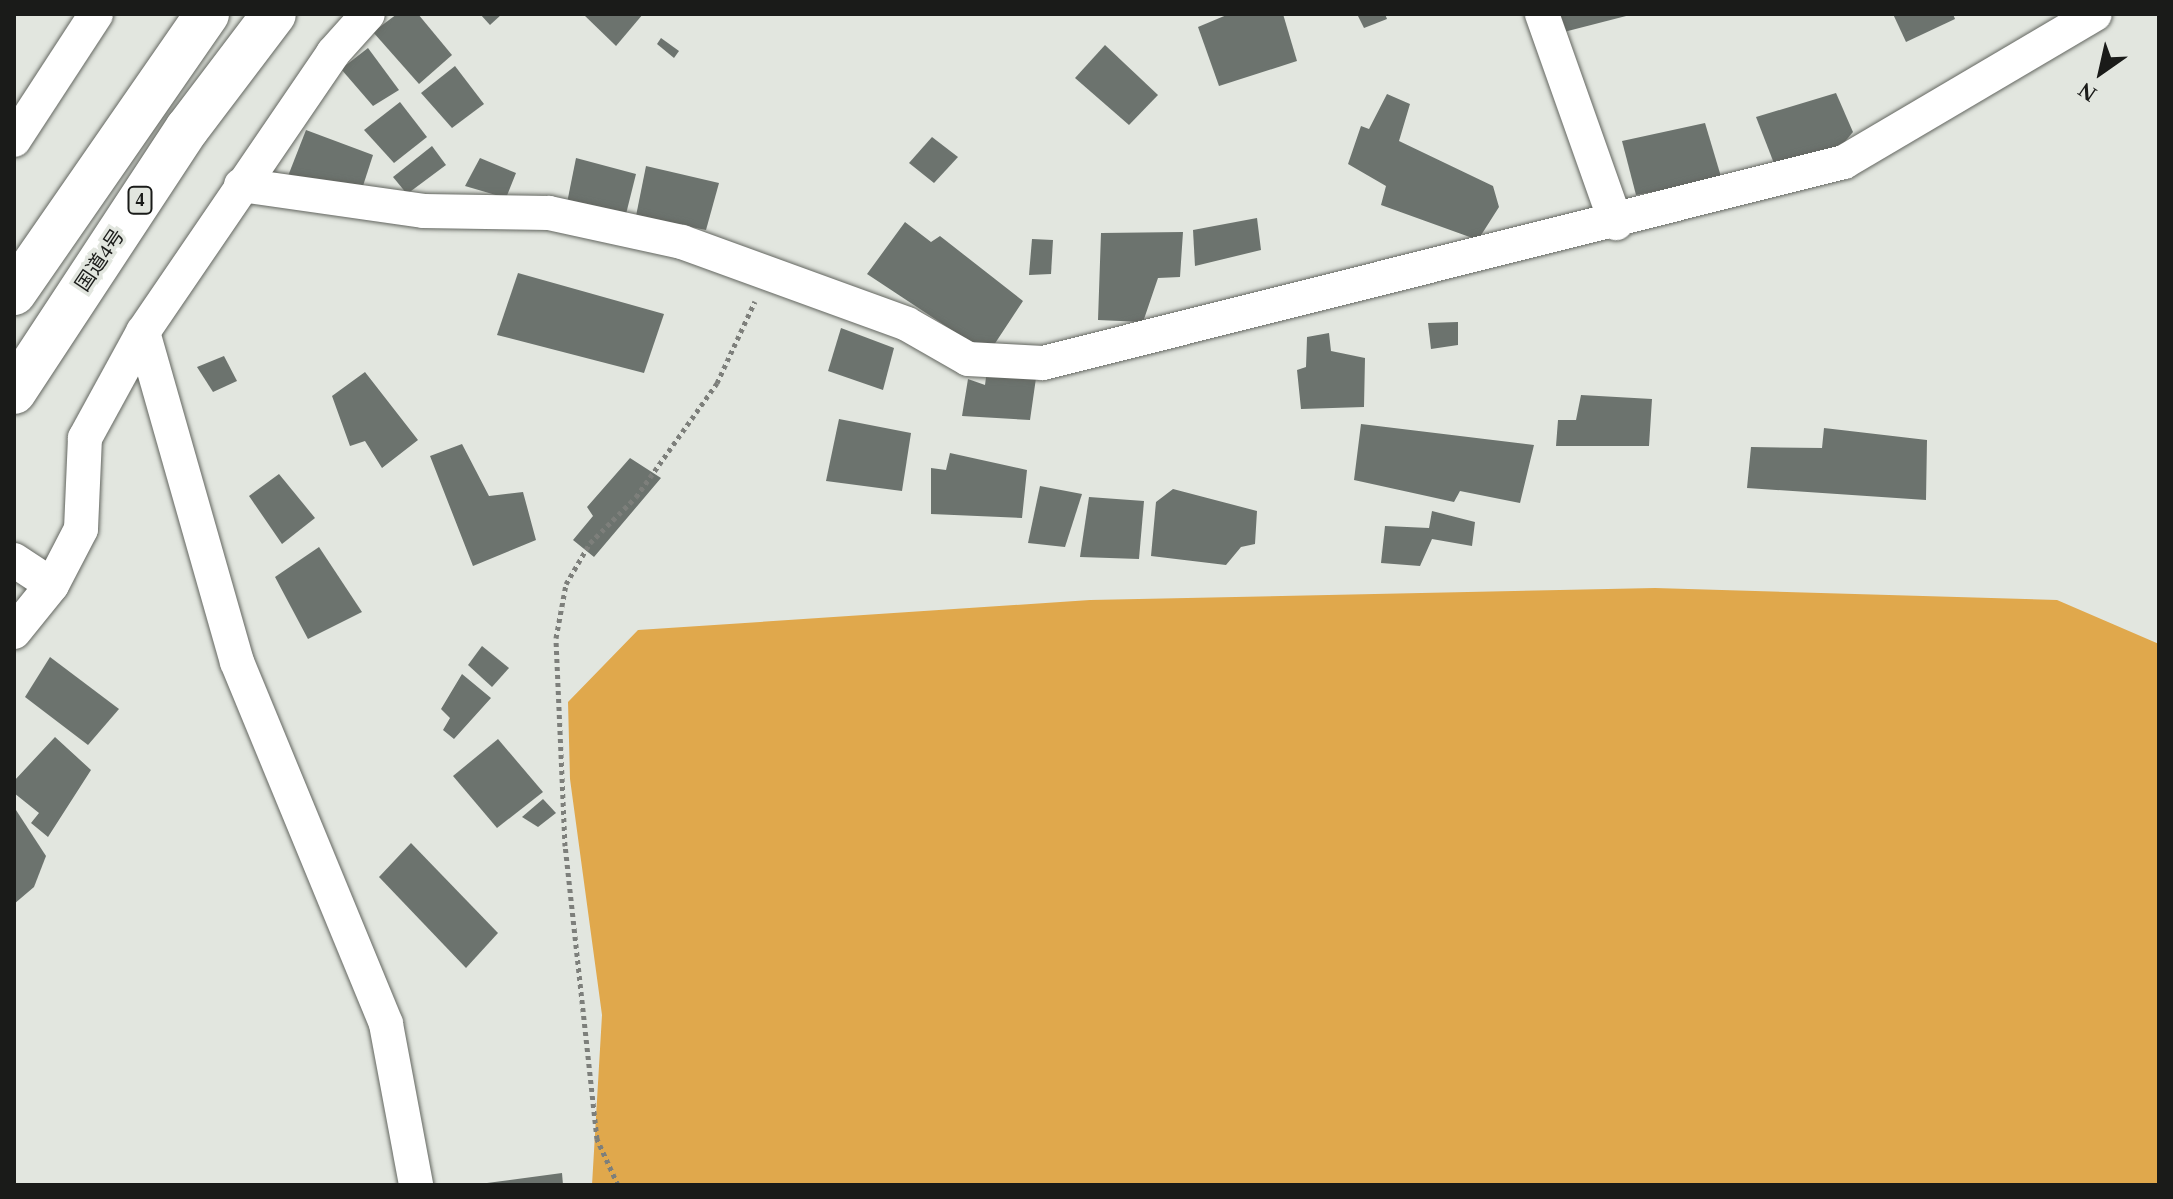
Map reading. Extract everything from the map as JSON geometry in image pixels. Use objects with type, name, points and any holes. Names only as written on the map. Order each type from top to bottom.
[{"type":"highway","points":[[14,293],[207,14]]},
{"type":"highway","name":"国道4号","points":[[14,392],[187,129],[274,14]]},
{"type":"street","points":[[14,140],[70,27],[96,14]]},
{"type":"street","points":[[14,632],[52,585],[81,529],[85,438],[143,332],[241,185],[368,14]]},
{"type":"street","points":[[1542,14],[1616,223]]},
{"type":"street","points":[[241,185],[423,211],[549,213],[682,242],[907,324],[968,359],[1043,363],[1145,332],[1616,223],[1844,162],[2095,14]]},
{"type":"street","points":[[143,332],[237,662],[386,1024],[416,1185]]},
{"type":"street","points":[[14,560],[52,585]]},
{"type":"path","points":[[618,1185],[597,1139],[565,846],[556,638],[566,584],[717,383],[769,273]]},
{"type":"shaded area","points":[[1655,588],[2057,600],[2159,644],[2159,1185],[592,1185],[602,1015],[570,779],[568,702],[638,630],[1090,600]]},
{"type":"building","points":[[397,14],[418,14],[452,55],[419,84],[373,32]]},
{"type":"building","points":[[480,14],[502,14],[490,25]]},
{"type":"building","points":[[583,14],[643,14],[616,46]]},
{"type":"building","points":[[1229,14],[1283,14],[1297,61],[1219,86],[1198,27]]},
{"type":"building","points":[[1357,14],[1385,14],[1387,19],[1364,28]]},
{"type":"building","points":[[1556,14],[1629,14],[1630,15],[1560,33]]},
{"type":"building","points":[[1893,14],[1953,14],[1955,19],[1906,42]]},
{"type":"building","points":[[661,38],[679,51],[674,58],[657,44]]},
{"type":"building","points":[[1105,45],[1158,95],[1129,125],[1075,78]]},
{"type":"building","points":[[368,48],[399,90],[373,106],[341,69]]},
{"type":"building","points":[[455,66],[484,104],[452,128],[421,93]]},
{"type":"building","points":[[1836,93],[1853,132],[1837,151],[1775,166],[1756,117]]},
{"type":"building","points":[[1387,94],[1410,104],[1399,141],[1493,186],[1499,207],[1478,240],[1381,205],[1386,186],[1348,164],[1361,126],[1369,129]]},
{"type":"building","points":[[400,102],[427,137],[394,163],[364,130]]},
{"type":"building","points":[[1705,123],[1722,180],[1636,195],[1622,141]]},
{"type":"building","points":[[306,130],[373,155],[361,192],[288,176]]},
{"type":"building","points":[[932,137],[958,157],[934,183],[909,163]]},
{"type":"building","points":[[432,146],[446,165],[407,194],[393,177]]},
{"type":"building","points":[[480,158],[516,173],[506,198],[465,186]]},
{"type":"building","points":[[576,158],[636,174],[626,214],[567,203]]},
{"type":"building","points":[[646,166],[719,183],[706,230],[636,216]]},
{"type":"building","points":[[1257,218],[1261,250],[1195,266],[1193,230]]},
{"type":"building","points":[[905,222],[931,242],[940,236],[1023,301],[988,354],[867,274]]},
{"type":"building","points":[[1183,232],[1180,277],[1158,278],[1143,322],[1098,320],[1101,233]]},
{"type":"building","points":[[1032,239],[1053,240],[1051,274],[1029,275]]},
{"type":"building","points":[[518,273],[664,314],[644,373],[497,335]]},
{"type":"building","points":[[1458,322],[1458,345],[1431,349],[1428,323]]},
{"type":"building","points":[[841,328],[894,348],[883,390],[828,371]]},
{"type":"building","points":[[1329,333],[1331,351],[1365,358],[1364,407],[1301,409],[1297,370],[1306,367],[1307,337]]},
{"type":"building","points":[[224,356],[237,381],[213,392],[197,367]]},
{"type":"building","points":[[987,370],[1036,378],[1030,420],[962,416],[968,379],[985,385]]},
{"type":"building","points":[[365,372],[418,440],[382,468],[365,441],[350,446],[332,396]]},
{"type":"building","points":[[1581,395],[1652,399],[1649,446],[1556,446],[1558,420],[1576,420]]},
{"type":"building","points":[[839,419],[911,433],[902,491],[826,481]]},
{"type":"building","points":[[1361,424],[1534,445],[1520,503],[1460,491],[1454,502],[1354,480]]},
{"type":"building","points":[[1824,428],[1927,440],[1926,500],[1747,488],[1751,447],[1822,448]]},
{"type":"building","points":[[462,444],[489,496],[523,492],[536,540],[473,566],[430,456]]},
{"type":"building","points":[[950,453],[1027,470],[1022,518],[931,514],[931,468],[946,470]]},
{"type":"building","points":[[630,458],[661,478],[594,557],[573,540],[593,516],[587,507]]},
{"type":"building","points":[[279,474],[315,518],[282,544],[249,496]]},
{"type":"building","points":[[1040,486],[1082,494],[1065,547],[1028,543]]},
{"type":"building","points":[[1173,489],[1257,511],[1255,544],[1241,547],[1226,565],[1151,556],[1156,502]]},
{"type":"building","points":[[1089,497],[1144,501],[1139,559],[1080,557]]},
{"type":"building","points":[[1432,511],[1475,522],[1472,546],[1432,539],[1420,566],[1381,563],[1385,526],[1429,528]]},
{"type":"building","points":[[319,547],[362,612],[308,639],[275,577]]},
{"type":"building","points":[[482,646],[509,668],[492,687],[468,665]]},
{"type":"building","points":[[50,657],[119,709],[88,745],[25,697]]},
{"type":"building","points":[[462,674],[491,698],[454,739],[443,730],[450,718],[441,709]]},
{"type":"building","points":[[55,737],[91,770],[48,837],[31,823],[39,813],[14,793],[14,781]]},
{"type":"building","points":[[498,739],[543,792],[497,828],[453,776]]},
{"type":"building","points":[[543,799],[556,813],[538,827],[522,817]]},
{"type":"building","points":[[14,807],[46,856],[34,887],[14,904]]},
{"type":"building","points":[[411,843],[498,933],[466,968],[379,877]]},
{"type":"building","points":[[562,1173],[563,1185],[487,1185],[487,1183]]}]
